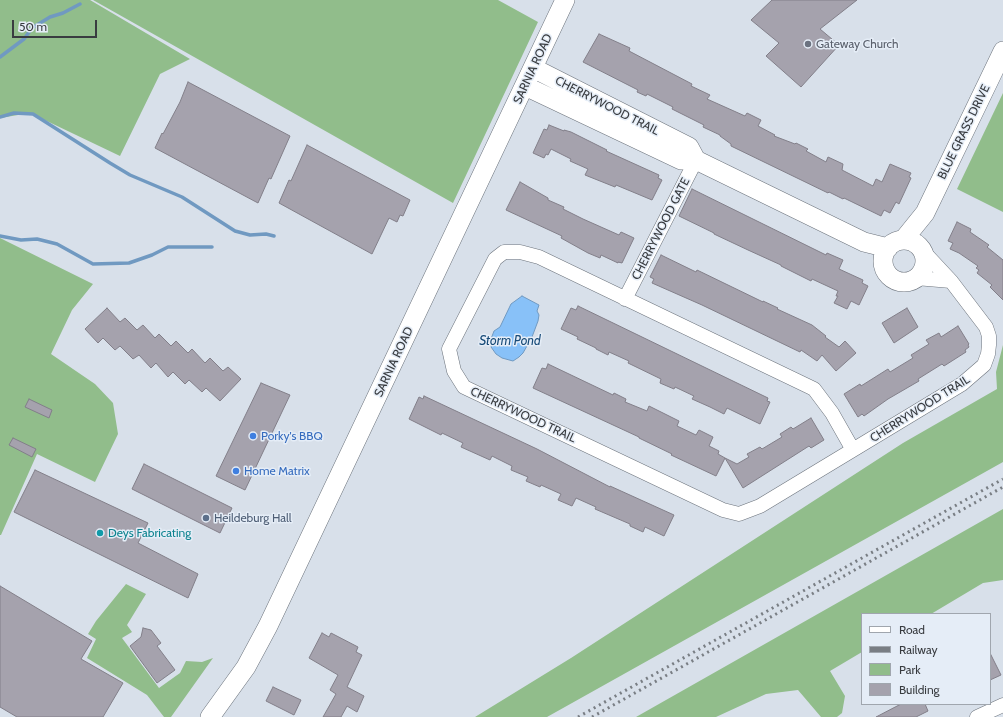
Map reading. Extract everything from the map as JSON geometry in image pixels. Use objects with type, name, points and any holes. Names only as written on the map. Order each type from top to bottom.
[{"type":"street","name":"SARNIA ROAD","points":[[210,717],[246,667],[268,626],[565,0]]},
{"type":"street","name":"BLUE GRASS DRIVE","points":[[892,249],[925,213],[1003,51]]},
{"type":"street","name":"CHERRYWOOD TRAIL","points":[[533,68],[689,147],[696,160]]},
{"type":"street","name":"CHERRYWOOD TRAIL","points":[[525,86],[681,160],[696,160],[864,242],[892,249]]},
{"type":"street","name":"CHERRYWOOD GATE","points":[[625,299],[696,160]]},
{"type":"street","name":"BLUE GRASS DRIVE","points":[[922,250],[925,213]]},
{"type":"street","points":[[913,241],[922,250],[925,259],[925,267],[916,278],[902,282],[894,280],[887,274],[883,265],[892,249],[913,241]]},
{"type":"street","name":"CHERRYWOOD TRAIL","points":[[853,450],[832,413],[814,389],[539,258],[520,252],[504,252],[495,259],[449,349],[454,371],[464,387],[723,510],[738,514],[760,506],[853,450],[962,384],[984,365],[988,354],[989,345],[989,336],[986,327],[951,281],[922,250]]},
{"type":"street","points":[[916,278],[951,281]]},
{"type":"street","points":[[977,717],[1003,705]]},
{"type":"green space","points":[[0,0],[90,0],[190,59],[160,74],[120,156],[30,113],[0,118]]},
{"type":"green space","points":[[93,0],[498,0],[538,22],[453,203]]},
{"type":"green space","points":[[1003,93],[1003,212],[957,189]]},
{"type":"green space","points":[[0,238],[93,284],[72,310],[51,354],[95,384],[113,403],[118,434],[95,482],[37,454],[1,535],[0,535]]},
{"type":"green space","points":[[1003,345],[1003,462],[547,717],[475,717],[571,658],[903,443],[997,389],[996,372]]},
{"type":"green space","points":[[1003,509],[1003,580],[983,583],[933,613],[861,613],[861,653],[830,671],[845,696],[842,713],[837,717],[821,717],[798,690],[766,694],[716,717],[636,717]]},
{"type":"green space","points":[[126,584],[146,594],[127,625],[132,632],[122,638],[159,688],[180,673],[186,661],[202,662],[213,658],[171,717],[164,717],[147,695],[87,658],[96,639],[88,634],[96,621]]},
{"type":"water","name":"Storm Pond","points":[[522,296],[539,305],[537,311],[539,315],[532,337],[523,353],[513,361],[502,358],[496,354],[491,347],[494,342],[491,339],[494,331],[500,327],[511,304]]},
{"type":"building","name":"Gateway Church","points":[[772,0],[857,0],[820,29],[839,45],[801,87],[766,56],[779,43],[751,20]]},
{"type":"building","points":[[599,34],[630,48],[629,51],[692,84],[691,86],[710,95],[707,99],[745,116],[747,113],[761,120],[758,126],[775,135],[774,136],[795,144],[796,143],[808,149],[806,151],[826,162],[828,157],[843,164],[842,170],[873,186],[876,179],[882,182],[890,164],[911,173],[909,177],[911,178],[899,204],[896,202],[890,213],[884,210],[881,216],[844,198],[843,199],[829,192],[828,193],[731,146],[731,144],[720,135],[672,109],[673,107],[647,94],[646,96],[637,92],[638,90],[583,62]]},
{"type":"building","points":[[188,82],[290,136],[271,179],[269,178],[258,203],[155,148],[180,102]]},
{"type":"building","points":[[549,125],[571,132],[607,150],[606,151],[659,175],[658,178],[662,180],[652,200],[616,185],[615,187],[585,175],[588,169],[570,161],[571,159],[551,149],[548,155],[546,154],[544,158],[533,153],[544,129],[547,130]]},
{"type":"building","points":[[307,145],[410,200],[403,216],[400,215],[397,222],[389,218],[372,254],[279,203],[289,180],[291,181]]},
{"type":"building","points":[[520,182],[548,198],[548,200],[564,207],[563,209],[583,219],[619,235],[621,232],[634,238],[622,263],[618,263],[601,255],[600,258],[588,253],[561,238],[562,236],[506,210]]},
{"type":"building","points":[[692,189],[826,255],[827,253],[843,260],[839,269],[863,280],[862,283],[868,286],[859,305],[851,301],[847,309],[834,303],[838,296],[836,296],[838,291],[812,279],[811,281],[679,216]]},
{"type":"building","points":[[957,222],[971,229],[970,232],[989,245],[987,247],[1003,260],[1003,300],[990,287],[992,285],[977,273],[979,270],[976,268],[978,266],[959,253],[950,249],[953,243],[948,241]]},
{"type":"building","points":[[661,255],[696,272],[697,270],[812,325],[839,347],[845,341],[856,353],[836,371],[822,355],[817,361],[801,350],[800,352],[652,283],[654,279],[650,277]]},
{"type":"building","points":[[578,306],[768,398],[767,401],[770,402],[760,424],[727,408],[724,414],[692,399],[694,396],[675,387],[674,389],[660,383],[661,379],[628,363],[629,361],[609,352],[608,355],[577,339],[578,337],[561,329],[571,308],[576,310]]},
{"type":"building","points":[[107,308],[120,322],[125,318],[137,330],[143,325],[155,338],[159,334],[171,346],[176,341],[188,353],[192,349],[205,363],[210,358],[223,371],[228,367],[241,379],[220,401],[206,388],[202,392],[189,380],[185,384],[173,372],[168,377],[156,363],[151,368],[139,355],[133,359],[120,346],[115,350],[103,338],[98,343],[85,329]]},
{"type":"building","points":[[907,308],[918,327],[894,343],[882,323]]},
{"type":"building","points":[[958,326],[969,344],[969,347],[965,350],[966,352],[944,366],[942,364],[918,379],[919,381],[888,399],[864,416],[862,414],[858,417],[844,394],[860,384],[861,386],[888,369],[890,372],[913,358],[911,355],[929,344],[926,340],[939,333],[941,337]]},
{"type":"building","points":[[548,364],[613,395],[614,393],[626,399],[625,402],[647,411],[649,406],[679,421],[677,426],[696,435],[699,430],[713,437],[709,446],[719,451],[718,454],[725,458],[716,476],[671,455],[672,454],[639,437],[533,388],[542,368],[546,369]]},
{"type":"building","points":[[261,383],[290,395],[245,490],[216,476]]},
{"type":"building","points":[[424,396],[537,449],[610,487],[674,515],[664,536],[645,527],[643,532],[630,526],[630,524],[595,509],[596,507],[576,498],[572,506],[558,500],[561,494],[541,485],[540,487],[526,481],[528,477],[511,470],[512,466],[492,456],[490,460],[461,447],[463,443],[442,433],[441,435],[409,419],[419,397],[423,399]]},
{"type":"building","points":[[29,399],[52,410],[49,418],[25,407]]},
{"type":"building","points":[[811,418],[824,440],[811,448],[809,446],[743,488],[725,458],[737,464],[749,457],[747,454],[760,447],[762,449],[782,437],[780,434],[791,427],[793,429]]},
{"type":"building","points":[[13,438],[36,449],[32,457],[9,445]]},
{"type":"building","points":[[144,464],[232,508],[220,533],[132,489]]},
{"type":"building","name":"Deys Fabricating","points":[[35,470],[148,523],[138,543],[198,574],[188,598],[14,512]]},
{"type":"building","points":[[0,586],[92,641],[81,659],[123,683],[103,717],[17,717],[0,707]]},
{"type":"building","points":[[143,628],[151,630],[161,643],[157,646],[175,670],[157,683],[130,646],[141,637]]},
{"type":"building","points":[[322,633],[329,637],[331,633],[358,647],[356,652],[362,655],[347,687],[364,696],[357,712],[347,706],[341,717],[323,717],[336,694],[330,690],[338,675],[309,658]]},
{"type":"building","points":[[991,655],[1001,675],[991,680]]},
{"type":"building","points":[[273,687],[301,700],[294,715],[266,701]]},
{"type":"building","points":[[899,705],[925,705],[928,711],[916,717],[876,717]]},
{"type":"waterway","points":[[0,57],[24,39],[32,28],[50,17],[63,13],[80,4]]},
{"type":"waterway","points":[[0,117],[14,113],[33,114],[130,175],[182,197],[235,231],[250,235],[266,234],[274,236]]},
{"type":"waterway","points":[[0,236],[21,240],[37,239],[57,244],[93,264],[129,263],[152,255],[168,247],[212,247]]},
{"type":"railway","points":[[578,717],[1003,479]]},
{"type":"railway","points":[[592,717],[1003,487]]},
{"type":"place","name":"Gateway Church","points":[[808,44]]},
{"type":"place","name":"Porky's BBQ","points":[[253,436]]},
{"type":"place","name":"Home Matrix","points":[[236,471]]},
{"type":"place","name":"Heildeburg Hall","points":[[206,518]]},
{"type":"place","name":"Deys Fabricating","points":[[100,533]]}]
